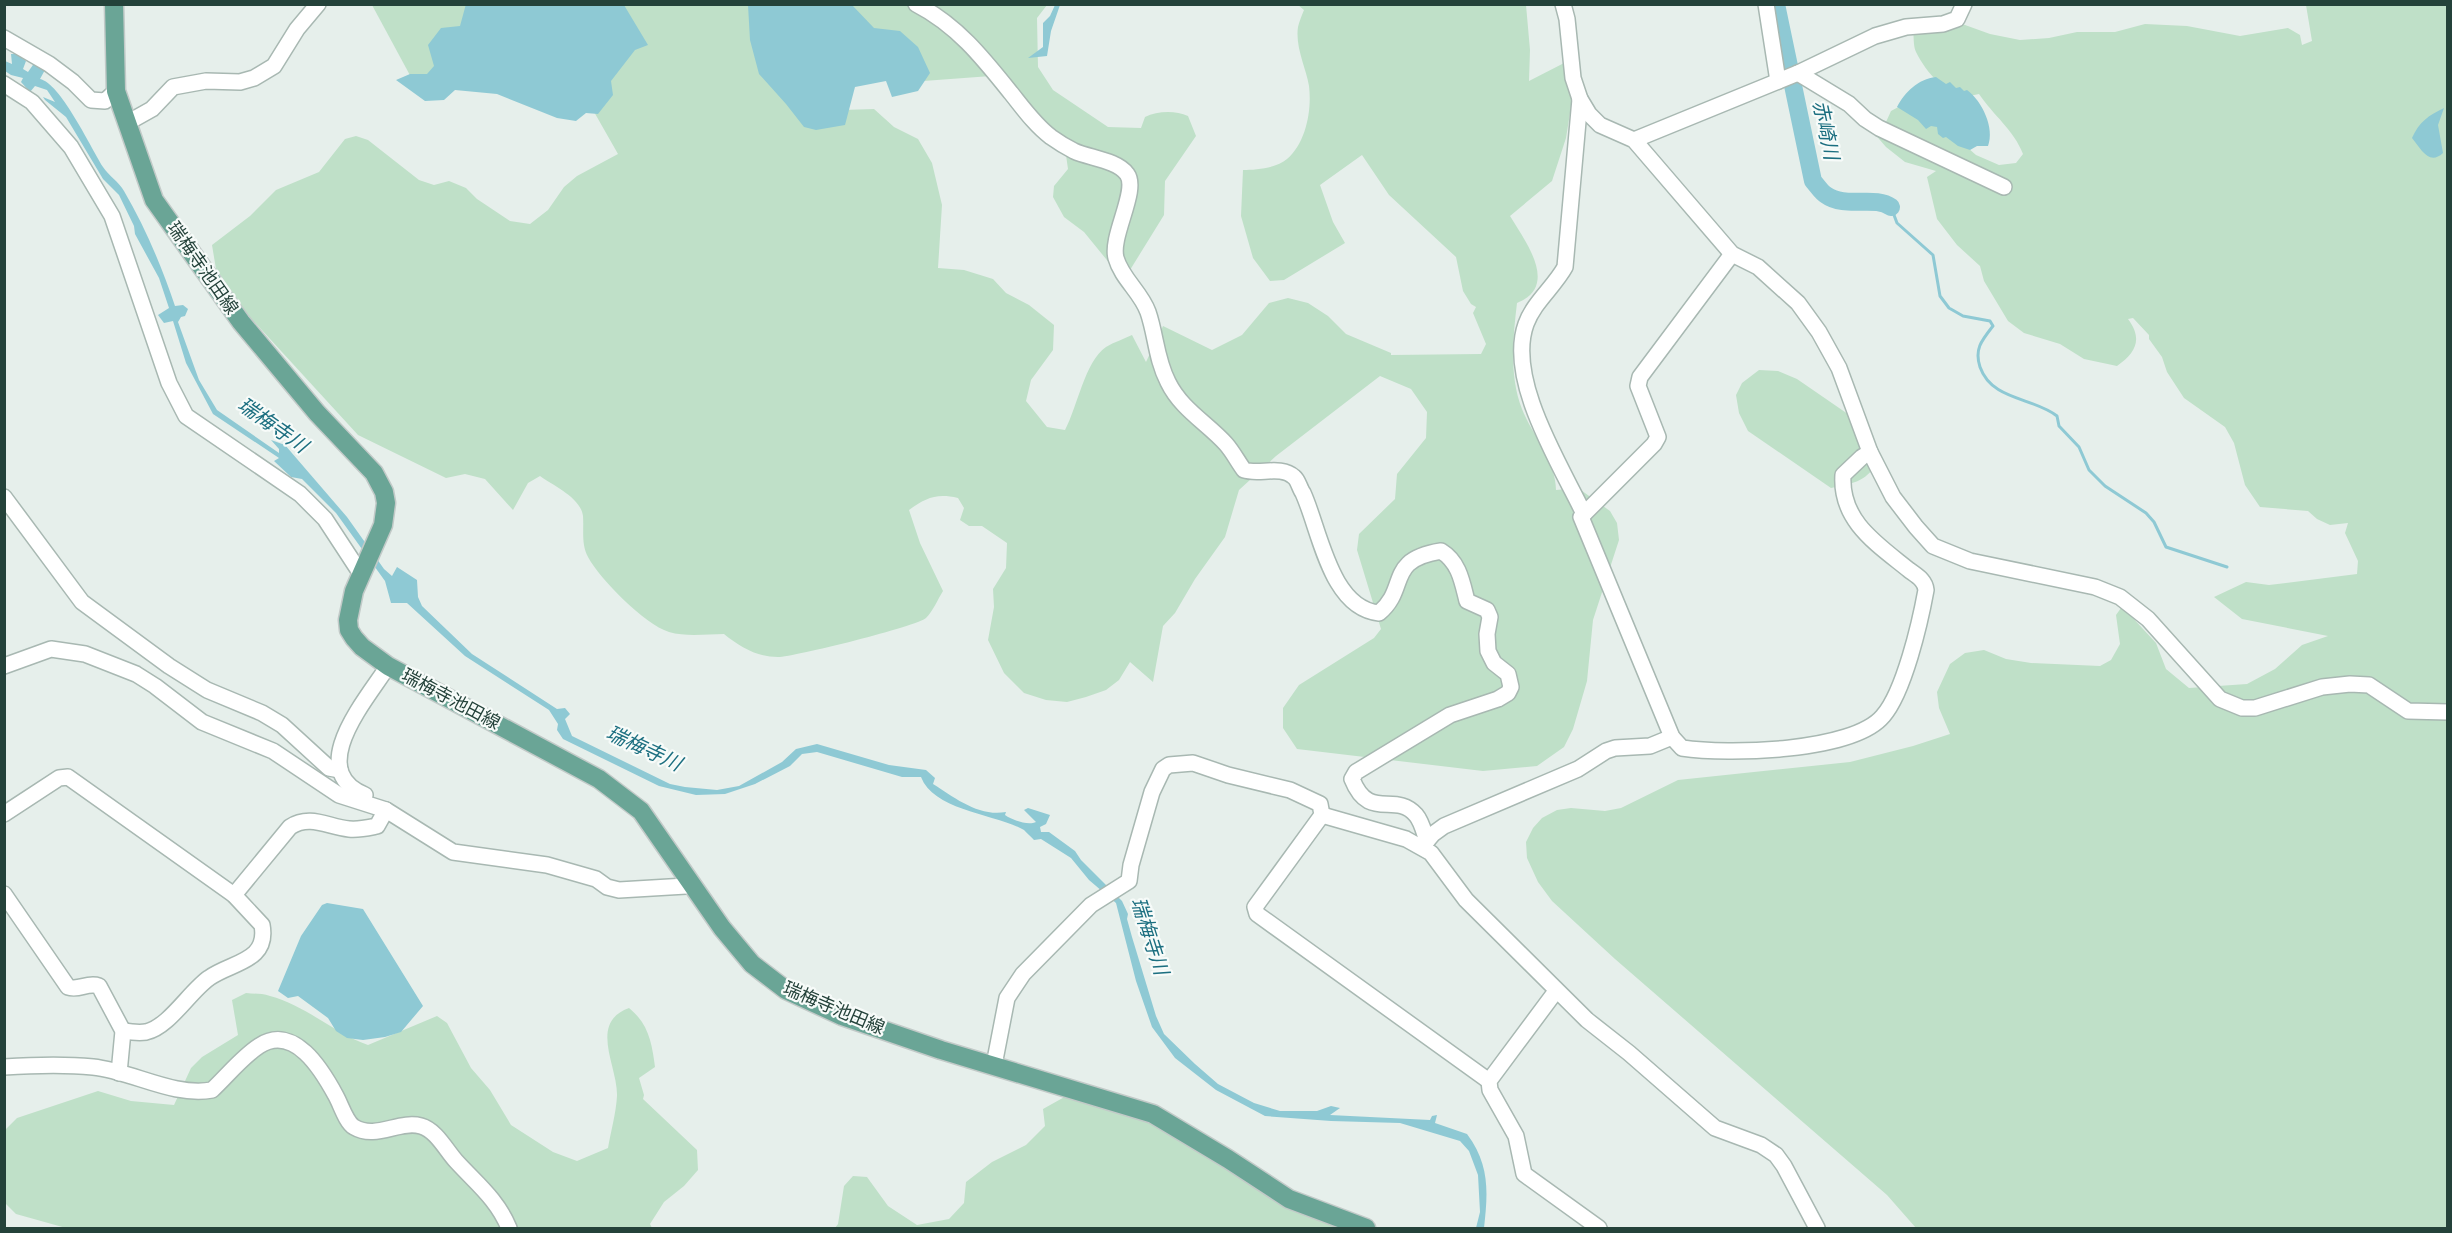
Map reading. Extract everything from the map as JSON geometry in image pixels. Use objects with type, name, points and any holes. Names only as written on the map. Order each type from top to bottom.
[{"type":"main road","name":"瑞梅寺池田線","points":[[114,4],[116,91],[154,200],[241,322],[317,413],[380,482],[386,502],[383,525],[350,602],[350,630],[362,647],[388,666],[599,779],[641,811],[690,883],[752,964],[786,990],[842,1016],[941,1050],[1153,1114],[1289,1199],[1366,1228]]},
{"type":"street","points":[[127,123],[152,110],[173,87],[206,81],[240,82],[254,78],[274,66],[297,29],[318,4]]},
{"type":"street","points":[[916,4],[938,16],[963,36],[1031,119],[1049,136],[1073,151],[1114,165],[1127,174],[1130,181],[1127,206],[1118,234],[1115,255],[1148,312],[1158,357],[1168,383],[1197,420],[1226,444],[1244,470],[1286,473],[1295,477],[1307,504],[1326,561],[1340,585],[1357,605],[1368,612],[1379,613],[1387,606],[1398,578],[1407,565],[1422,554],[1441,551],[1451,557],[1459,570],[1467,601],[1487,610],[1490,616],[1487,634],[1488,651],[1494,663],[1508,674],[1511,687],[1508,693],[1498,699],[1450,715],[1356,772],[1352,779],[1365,801],[1398,805],[1416,814],[1424,844],[1466,900],[1556,991],[1715,1128],[1761,1145],[1776,1155],[1817,1228]]},
{"type":"street","points":[[1563,4],[1567,19],[1573,78],[1580,99],[1589,114],[1600,125],[1634,140],[1732,254],[1758,267],[1798,303],[1820,332],[1839,368],[1870,452],[1893,497],[1933,546],[1970,561],[2085,585],[2120,597],[2148,619],[2220,699],[2242,708],[2255,708],[2322,687],[2350,684],[2369,685],[2408,711],[2448,712]]},
{"type":"street","points":[[1766,4],[1778,81]]},
{"type":"street","points":[[1634,140],[1798,73],[1875,36],[1906,27],[1943,24],[1957,19],[1964,4]]},
{"type":"street","points":[[4,38],[49,64],[73,82],[91,100],[105,101],[116,91]]},
{"type":"street","points":[[1798,73],[1849,104],[1865,119],[1880,128],[2004,187]]},
{"type":"street","points":[[4,84],[32,102],[71,147],[112,216],[169,383],[186,416],[300,494],[325,519],[361,574]]},
{"type":"street","points":[[1580,99],[1565,267],[1557,282],[1539,301],[1527,322],[1521,344],[1523,375],[1534,410],[1584,514]]},
{"type":"street","points":[[1732,254],[1640,377],[1638,386],[1658,438],[1581,517],[1672,736],[1682,748],[1715,751],[1809,746],[1857,733],[1874,724],[1889,709],[1907,662],[1926,590],[1921,579],[1870,539],[1849,513],[1844,493],[1844,475],[1870,452]]},
{"type":"street","points":[[4,497],[82,602],[169,666],[207,690],[262,713],[282,725],[328,768],[340,770]]},
{"type":"street","points":[[4,666],[51,649],[66,650],[95,658],[145,678],[202,722],[273,751],[332,792],[386,810],[453,852],[547,865],[596,879],[606,887],[619,890],[686,886],[690,883]]},
{"type":"street","points":[[361,803],[365,795],[353,790],[340,770],[339,749],[388,666]]},
{"type":"street","points":[[1424,844],[1432,834],[1444,826],[1578,769],[1606,751],[1615,748],[1650,746],[1672,736]]},
{"type":"street","points":[[994,1065],[1007,998],[1039,956],[1097,900],[1129,881],[1131,865],[1152,792],[1163,770],[1169,765],[1193,763],[1228,775],[1290,790],[1320,804],[1322,815],[1255,907],[1257,914],[1489,1081]]},
{"type":"street","points":[[4,814],[59,778],[68,777],[234,895],[262,925],[262,943],[252,956],[212,976],[159,1025],[147,1032],[123,1031]]},
{"type":"street","points":[[234,895],[290,827],[297,822],[309,820],[348,829],[364,829],[377,826],[386,810]]},
{"type":"street","points":[[1322,815],[1424,844]]},
{"type":"street","points":[[4,894],[68,987],[74,989],[92,984],[99,986],[123,1031],[119,1073]]},
{"type":"street","points":[[1556,991],[1489,1081],[1490,1090],[1516,1136],[1524,1173],[1599,1228]]},
{"type":"street","points":[[4,1066],[94,1067],[149,1082],[202,1091],[212,1090],[258,1047],[271,1040],[287,1040],[307,1054],[326,1077],[352,1126],[361,1130],[382,1131],[400,1126],[420,1125],[430,1130],[457,1162],[482,1186],[503,1213],[510,1228]]},
{"type":"green space","points":[[372,5],[477,5],[435,73],[412,79]]},
{"type":"green space","points":[[612,5],[760,5],[810,111],[874,109],[894,127],[918,139],[932,163],[942,205],[938,268],[964,270],[993,279],[1006,293],[1029,305],[1054,325],[1053,350],[1031,380],[1026,401],[1047,427],[1065,430],[1092,363],[1106,347],[1132,335],[1146,362],[1163,326],[1212,350],[1242,335],[1269,303],[1288,298],[1308,303],[1328,316],[1346,334],[1391,353],[1391,355],[1481,354],[1486,344],[1473,313],[1476,307],[1471,304],[1463,291],[1456,257],[1389,195],[1362,155],[1320,185],[1333,222],[1345,243],[1284,280],[1270,281],[1253,258],[1241,216],[1243,170],[1266,168],[1283,162],[1294,152],[1306,126],[1310,95],[1297,35],[1304,10],[1298,5],[1526,5],[1530,50],[1529,81],[1568,61],[1574,88],[1566,138],[1552,181],[1510,216],[1530,250],[1538,275],[1536,286],[1530,295],[1517,303],[1513,343],[1515,383],[1526,419],[1548,458],[1556,490],[1578,488],[1610,511],[1617,523],[1619,540],[1593,620],[1587,681],[1573,729],[1564,747],[1537,766],[1483,771],[1297,749],[1283,728],[1283,708],[1299,685],[1374,638],[1381,629],[1357,550],[1359,534],[1395,499],[1397,474],[1426,438],[1427,412],[1411,389],[1380,376],[1276,456],[1239,490],[1225,537],[1195,579],[1175,613],[1163,626],[1153,682],[1130,662],[1119,680],[1106,690],[1067,702],[1046,700],[1024,693],[1004,673],[988,640],[994,607],[993,589],[1006,568],[1007,543],[982,526],[969,526],[960,520],[964,508],[958,498],[943,496],[932,498],[909,510],[920,543],[943,591],[926,618],[880,634],[830,647],[789,656],[770,657],[749,650],[724,634],[676,634],[647,620],[612,588],[588,557],[584,542],[583,516],[577,504],[566,493],[540,476],[528,483],[513,510],[485,479],[465,474],[446,478],[358,435],[248,315],[216,269],[212,245],[250,216],[276,190],[319,172],[345,139],[356,136],[368,140],[419,180],[434,185],[449,181],[466,188],[477,199],[510,221],[530,224],[548,210],[564,187],[577,176],[618,154],[585,96]]},
{"type":"green space","points":[[841,5],[1047,5],[1037,18],[1038,67],[1053,90],[1108,127],[1141,128],[1145,117],[1160,112],[1188,116],[1196,136],[1165,181],[1164,215],[1130,270],[1115,270],[1084,232],[1064,217],[1053,197],[1054,186],[1068,169],[1066,155],[1055,131],[1023,97],[991,76],[910,82]]},
{"type":"green space","points":[[2306,5],[2447,5],[2447,1228],[1916,1228],[1887,1195],[1615,959],[1552,901],[1538,882],[1527,858],[1526,842],[1533,828],[1542,818],[1557,810],[1571,808],[1605,811],[1621,808],[1678,780],[1850,762],[1950,734],[1939,708],[1937,692],[1950,664],[1965,653],[1984,650],[2006,659],[2031,663],[2100,666],[2111,660],[2120,644],[2116,615],[2121,608],[2156,643],[2166,669],[2189,688],[2247,684],[2275,669],[2302,645],[2328,636],[2242,619],[2214,597],[2246,582],[2269,585],[2357,574],[2358,561],[2345,533],[2348,523],[2330,525],[2317,519],[2308,511],[2260,507],[2245,485],[2234,443],[2225,427],[2184,398],[2167,372],[2162,357],[2149,339],[2149,335],[2133,318],[2128,319],[2133,326],[2136,339],[2133,351],[2117,366],[2084,359],[2060,344],[2024,333],[2008,321],[1984,281],[1980,266],[1957,245],[1937,219],[1927,177],[1936,171],[1905,162],[1886,147],[1873,132],[1886,122],[1891,111],[1902,105],[1960,141],[1976,155],[1999,165],[2016,163],[2023,154],[2009,130],[1979,94],[1959,94],[1950,90],[1927,70],[1916,52],[1913,28],[1954,21],[1990,34],[2020,40],[2049,38],[2077,32],[2115,32],[2145,24],[2187,26],[2240,36],[2288,28],[2300,35],[2302,45],[2312,41]]},
{"type":"green space","points":[[1759,370],[1778,371],[1797,379],[1858,421],[1877,463],[1873,469],[1857,481],[1831,488],[1748,431],[1739,413],[1736,395],[1742,383]]},
{"type":"green space","points":[[246,993],[264,994],[283,1000],[343,1034],[368,1045],[437,1016],[447,1023],[471,1068],[490,1090],[511,1125],[553,1152],[577,1161],[608,1148],[617,1096],[607,1035],[610,1024],[617,1015],[629,1008],[645,1028],[651,1042],[654,1059],[655,1067],[639,1078],[643,1099],[697,1150],[698,1170],[684,1186],[664,1202],[650,1224],[652,1228],[66,1228],[16,1214],[6,1204],[4,1131],[17,1118],[98,1091],[131,1101],[174,1105],[191,1068],[202,1057],[238,1035],[232,1000]]},
{"type":"green space","points":[[1068,1095],[1165,1110],[1241,1178],[1350,1228],[835,1228],[838,1224],[844,1186],[853,1176],[867,1177],[888,1206],[917,1225],[949,1219],[964,1203],[966,1182],[992,1162],[1026,1145],[1045,1126],[1043,1109]]},
{"type":"water","points":[[466,4],[624,5],[648,45],[635,50],[611,81],[613,95],[598,114],[586,113],[576,121],[557,118],[497,94],[455,90],[444,100],[425,101],[396,80],[410,74],[427,74],[434,66],[428,45],[441,28],[460,26]]},
{"type":"water","points":[[748,5],[852,5],[874,28],[900,31],[918,47],[930,73],[918,91],[892,97],[886,81],[855,87],[845,125],[816,130],[804,127],[759,74],[750,40]]},
{"type":"water","points":[[1055,5],[1060,5],[1051,31],[1047,56],[1028,58],[1043,47],[1043,23],[1050,16]]},
{"type":"water","name":"瑞梅寺川","points":[[11,54],[17,54],[26,61],[23,69],[28,72],[35,62],[46,68],[40,79],[48,83],[65,103],[103,167],[124,191],[152,247],[175,306],[183,305],[188,309],[185,316],[181,317],[178,322],[199,380],[217,410],[279,453],[279,449],[271,440],[285,445],[347,517],[384,569],[392,576],[397,567],[417,580],[418,597],[422,606],[472,654],[557,709],[565,708],[570,714],[565,719],[572,736],[670,784],[717,790],[739,786],[782,762],[796,749],[817,744],[889,765],[926,770],[935,778],[933,784],[968,805],[986,812],[1006,812],[1005,815],[1012,819],[1029,823],[1036,822],[1024,810],[1028,808],[1050,815],[1046,824],[1040,827],[1041,832],[1049,832],[1075,851],[1122,901],[1128,914],[1127,919],[1156,1016],[1164,1034],[1195,1064],[1218,1084],[1254,1103],[1280,1111],[1317,1111],[1331,1106],[1340,1108],[1330,1115],[1430,1120],[1432,1116],[1437,1115],[1435,1123],[1467,1134],[1480,1157],[1486,1179],[1484,1228],[1476,1228],[1480,1212],[1478,1175],[1469,1151],[1460,1141],[1400,1123],[1265,1116],[1216,1090],[1175,1058],[1152,1027],[1136,981],[1116,903],[1089,880],[1071,858],[1041,839],[1034,840],[1024,830],[952,804],[928,788],[921,777],[902,777],[817,752],[802,754],[790,766],[755,784],[725,794],[696,795],[659,786],[563,739],[557,730],[558,724],[549,710],[465,656],[407,603],[391,603],[385,581],[336,513],[302,479],[291,477],[274,461],[279,458],[213,414],[186,363],[173,321],[164,323],[158,315],[169,308],[159,278],[135,234],[134,226],[119,195],[103,179],[66,117],[45,100],[43,97],[55,102],[47,90],[35,86],[30,92],[21,82],[23,78],[5,71],[5,61],[12,64]]},
{"type":"water","points":[[1936,77],[1946,84],[1950,82],[1956,88],[1967,90],[1978,101],[1986,115],[1990,131],[1988,146],[1977,146],[1970,150],[1958,146],[1938,134],[1937,127],[1931,126],[1926,129],[1918,120],[1897,107],[1913,87],[1923,80]]},
{"type":"water","points":[[2444,108],[2438,125],[2443,153],[2438,157],[2429,157],[2412,138],[2425,120]]},
{"type":"water","points":[[327,903],[363,909],[423,1006],[401,1032],[363,1040],[347,1038],[336,1031],[328,1018],[298,996],[288,998],[278,991],[301,936],[322,905]]},
{"type":"waterway","name":"赤崎川","points":[[1776,4],[1813,181],[1824,194],[1834,199],[1851,202],[1877,202],[1891,207]]},
{"type":"waterway","points":[[1891,207],[1897,223],[1933,255],[1940,296],[1949,308],[1963,316],[1990,321],[1993,326],[1982,340],[1978,355],[1980,367],[1986,378],[2003,392],[2037,405],[2057,416],[2059,426],[2079,447],[2089,470],[2105,486],[2146,513],[2154,522],[2166,547],[2227,567]]}]
